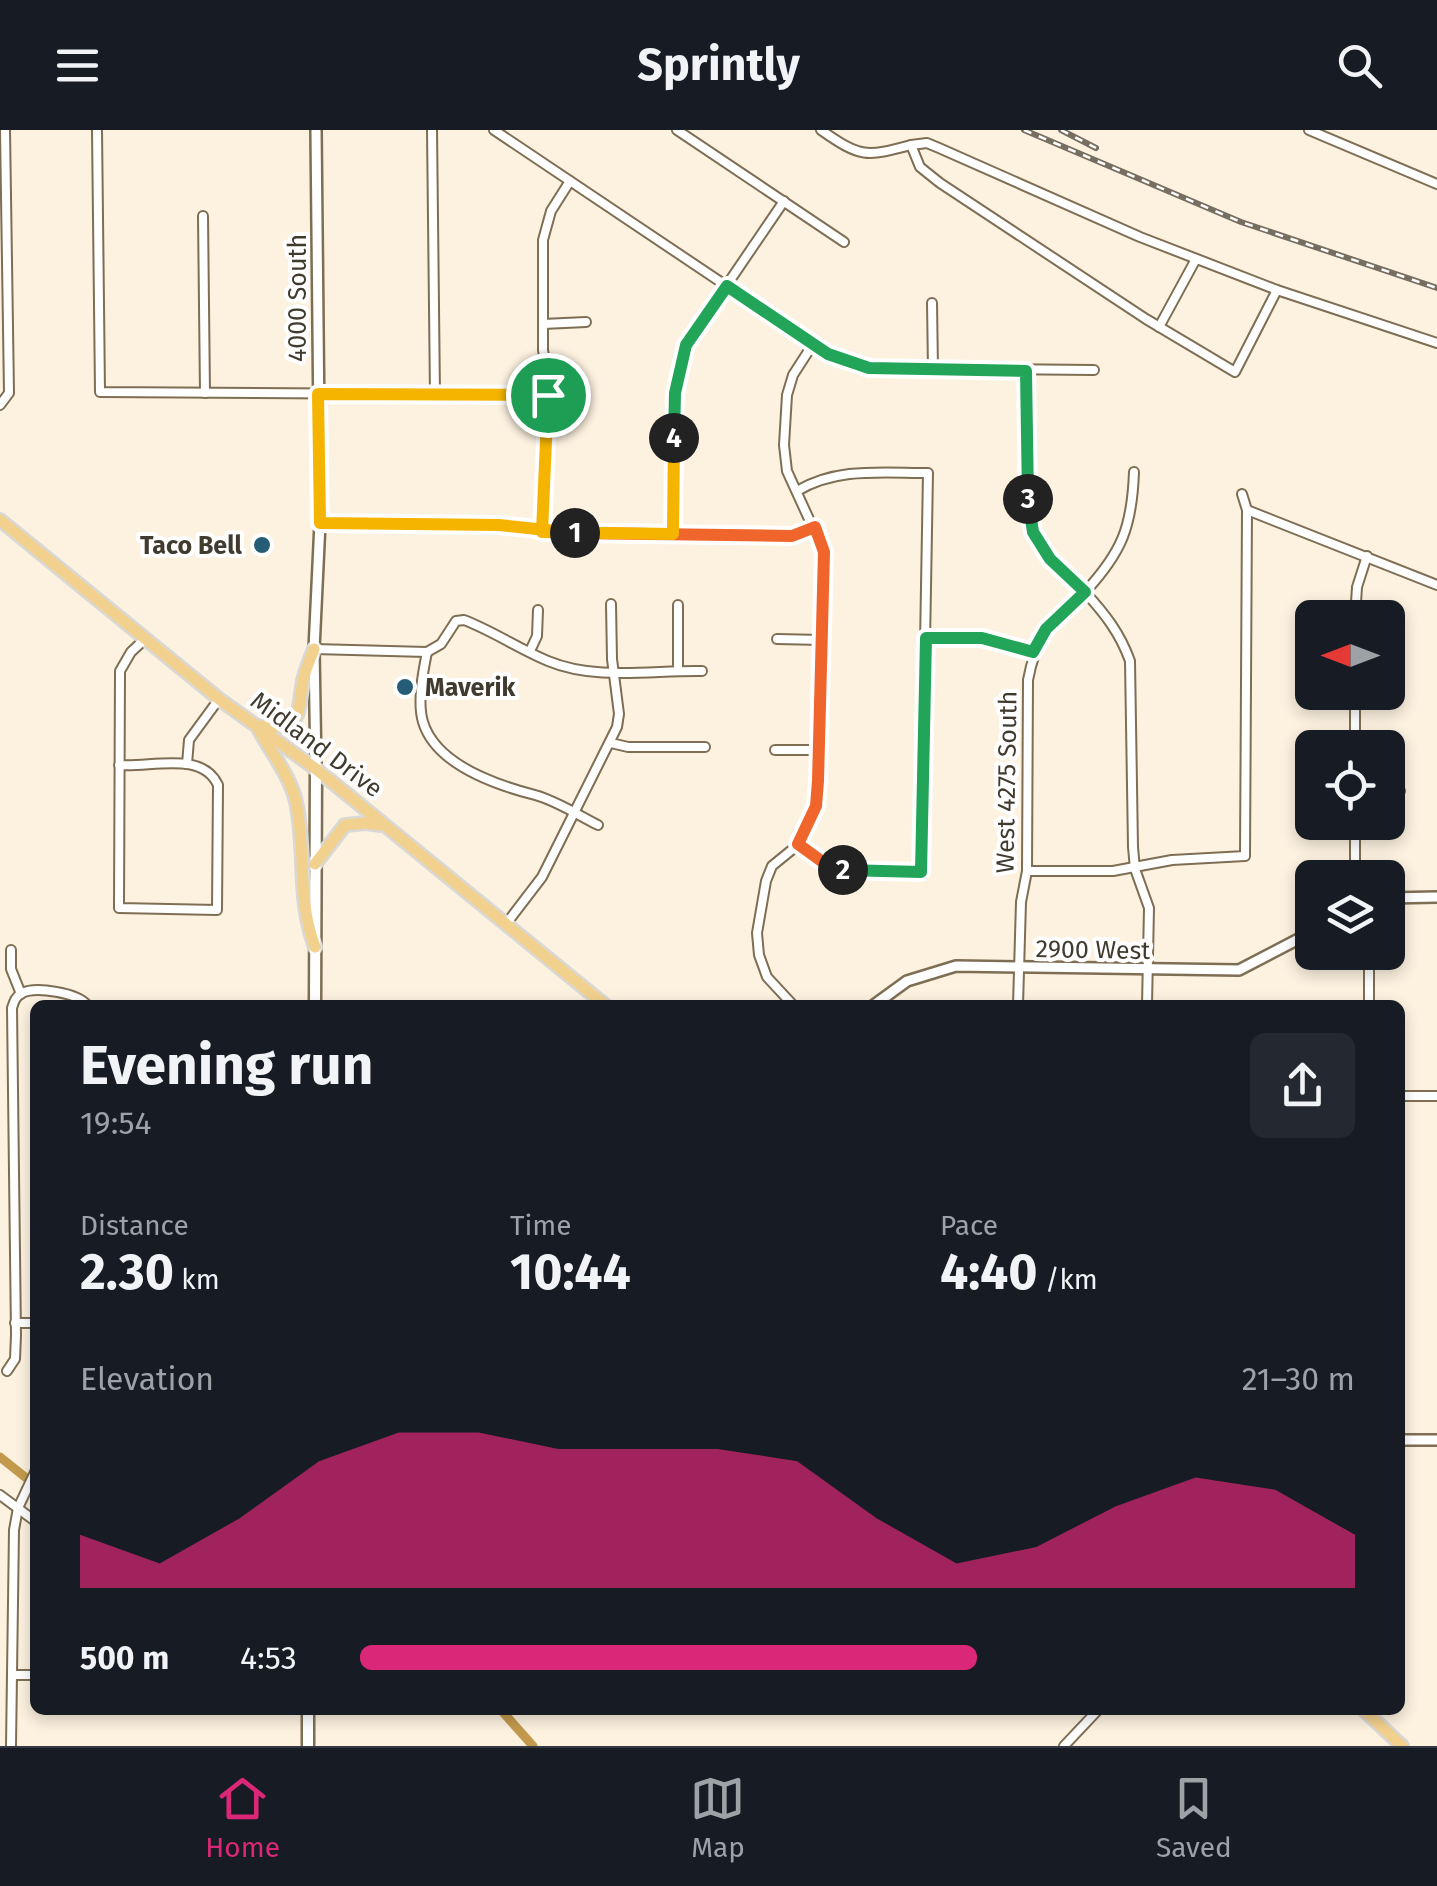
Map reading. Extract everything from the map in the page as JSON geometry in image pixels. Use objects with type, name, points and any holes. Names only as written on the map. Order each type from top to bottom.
[{"type":"main road","name":"Midland Drive","points":[[0,520],[219,698],[316,769],[600,1000]]},
{"type":"main road","points":[[258,726],[283,728],[295,721],[300,714],[304,676],[314,649]]},
{"type":"main road","points":[[258,726],[293,789],[298,808],[304,918],[315,947]]},
{"type":"main road","name":"4000 South","points":[[315,1000],[316,769]]},
{"type":"main road","points":[[315,864],[345,826],[366,822],[386,826]]},
{"type":"main road","points":[[308,1715],[308,1746]]},
{"type":"main road","points":[[1369,1715],[1402,1746]]},
{"type":"street","points":[[0,405],[9,393],[5,130]]},
{"type":"street","points":[[97,130],[100,392],[548,395]]},
{"type":"street","name":"4000 South","points":[[316,130],[320,523],[314,649],[316,769]]},
{"type":"street","points":[[432,130],[435,394]]},
{"type":"street","points":[[494,130],[828,354],[869,368],[1094,370]]},
{"type":"street","points":[[677,130],[844,242]]},
{"type":"street","points":[[821,130],[842,145],[869,154],[927,143],[1196,259],[1437,342]]},
{"type":"street","points":[[1309,130],[1437,184]]},
{"type":"street","points":[[911,145],[917,162],[928,175],[1159,327],[1236,372],[1277,290]]},
{"type":"street","points":[[542,532],[548,395],[543,240],[551,211],[570,181]]},
{"type":"street","points":[[673,534],[675,393],[686,345],[784,201]]},
{"type":"street","points":[[203,216],[205,393]]},
{"type":"street","points":[[1159,327],[1196,259]]},
{"type":"street","points":[[932,303],[933,369]]},
{"type":"street","points":[[543,324],[586,322]]},
{"type":"street","points":[[788,1000],[767,977],[757,933],[763,891],[772,866],[798,844],[816,806],[824,552],[787,471],[784,445],[787,395],[793,375],[813,344]]},
{"type":"street","points":[[1026,371],[1028,499],[1033,532],[1050,559],[1107,616],[1130,661],[1135,869],[1149,908],[1147,1000]]},
{"type":"street","points":[[926,638],[982,638],[1033,652],[1046,629],[1109,567],[1125,538],[1134,472]]},
{"type":"street","points":[[797,491],[818,479],[849,473],[928,473],[921,872],[850,872],[831,868],[798,844]]},
{"type":"street","points":[[1027,871],[1135,869],[1172,860],[1245,856],[1247,510],[1242,494]]},
{"type":"street","points":[[1247,510],[1437,585]]},
{"type":"street","points":[[320,523],[792,536],[815,527]]},
{"type":"street","points":[[1356,600],[1367,556]]},
{"type":"street","points":[[506,924],[542,877],[611,744],[619,714],[610,604]]},
{"type":"street","points":[[678,605],[678,670]]},
{"type":"street","points":[[530,651],[536,636],[538,610]]},
{"type":"street","points":[[314,649],[427,652],[441,644],[456,621],[464,620],[548,661],[614,674],[702,671]]},
{"type":"street","points":[[119,765],[187,764],[211,773],[218,786],[217,910],[119,908],[119,765],[120,671],[130,652],[145,639]]},
{"type":"street","points":[[777,639],[822,640]]},
{"type":"street","points":[[427,652],[422,720],[438,750],[492,781],[536,795],[598,825]]},
{"type":"street","name":"West 4275 South","points":[[1019,1000],[1021,902],[1027,871],[1028,680],[1033,652]]},
{"type":"street","points":[[187,764],[188,740],[219,698]]},
{"type":"street","points":[[611,744],[705,747]]},
{"type":"street","points":[[775,750],[819,750]]},
{"type":"street","points":[[765,857],[772,866]]},
{"type":"street","points":[[1405,898],[1437,897]]},
{"type":"street","name":"2900 West","points":[[881,1000],[907,981],[956,966],[1240,970],[1295,941]]},
{"type":"street","points":[[6,1371],[15,1358],[12,1008],[18,996],[11,950]]},
{"type":"street","points":[[1369,970],[1369,1000]]},
{"type":"street","points":[[18,996],[70,993],[82,1000]]},
{"type":"street","points":[[1405,1096],[1437,1096]]},
{"type":"street","points":[[15,1323],[30,1323]]},
{"type":"street","points":[[1405,1440],[1437,1440]]},
{"type":"street","points":[[12,1746],[14,1530],[19,1504],[30,1482]]},
{"type":"street","points":[[0,1496],[19,1504],[30,1516]]},
{"type":"street","points":[[0,1671],[30,1675]]},
{"type":"street","points":[[1064,1746],[1093,1715]]},
{"type":"waterway","points":[[0,1457],[30,1481]]},
{"type":"waterway","points":[[505,1715],[533,1746]]},
{"type":"railway","points":[[1024,130],[1241,222],[1437,288]]},
{"type":"railway","points":[[1061,130],[1096,148]]},
{"type":"place","name":"Taco Bell","points":[[262,545]]},
{"type":"place","name":"Maverik","points":[[405,687]]},
{"type":"route","points":[[548,395],[318,394],[320,523],[499,525],[542,532],[559,533],[792,536],[815,527],[824,552],[818,781],[816,806],[798,844],[831,868],[850,872],[921,872],[926,638],[982,638],[1033,652],[1046,629],[1085,592],[1050,559],[1033,532],[1028,499],[1026,371],[869,368],[828,354],[727,286],[686,345],[675,393],[673,534],[542,532],[548,395]]}]
